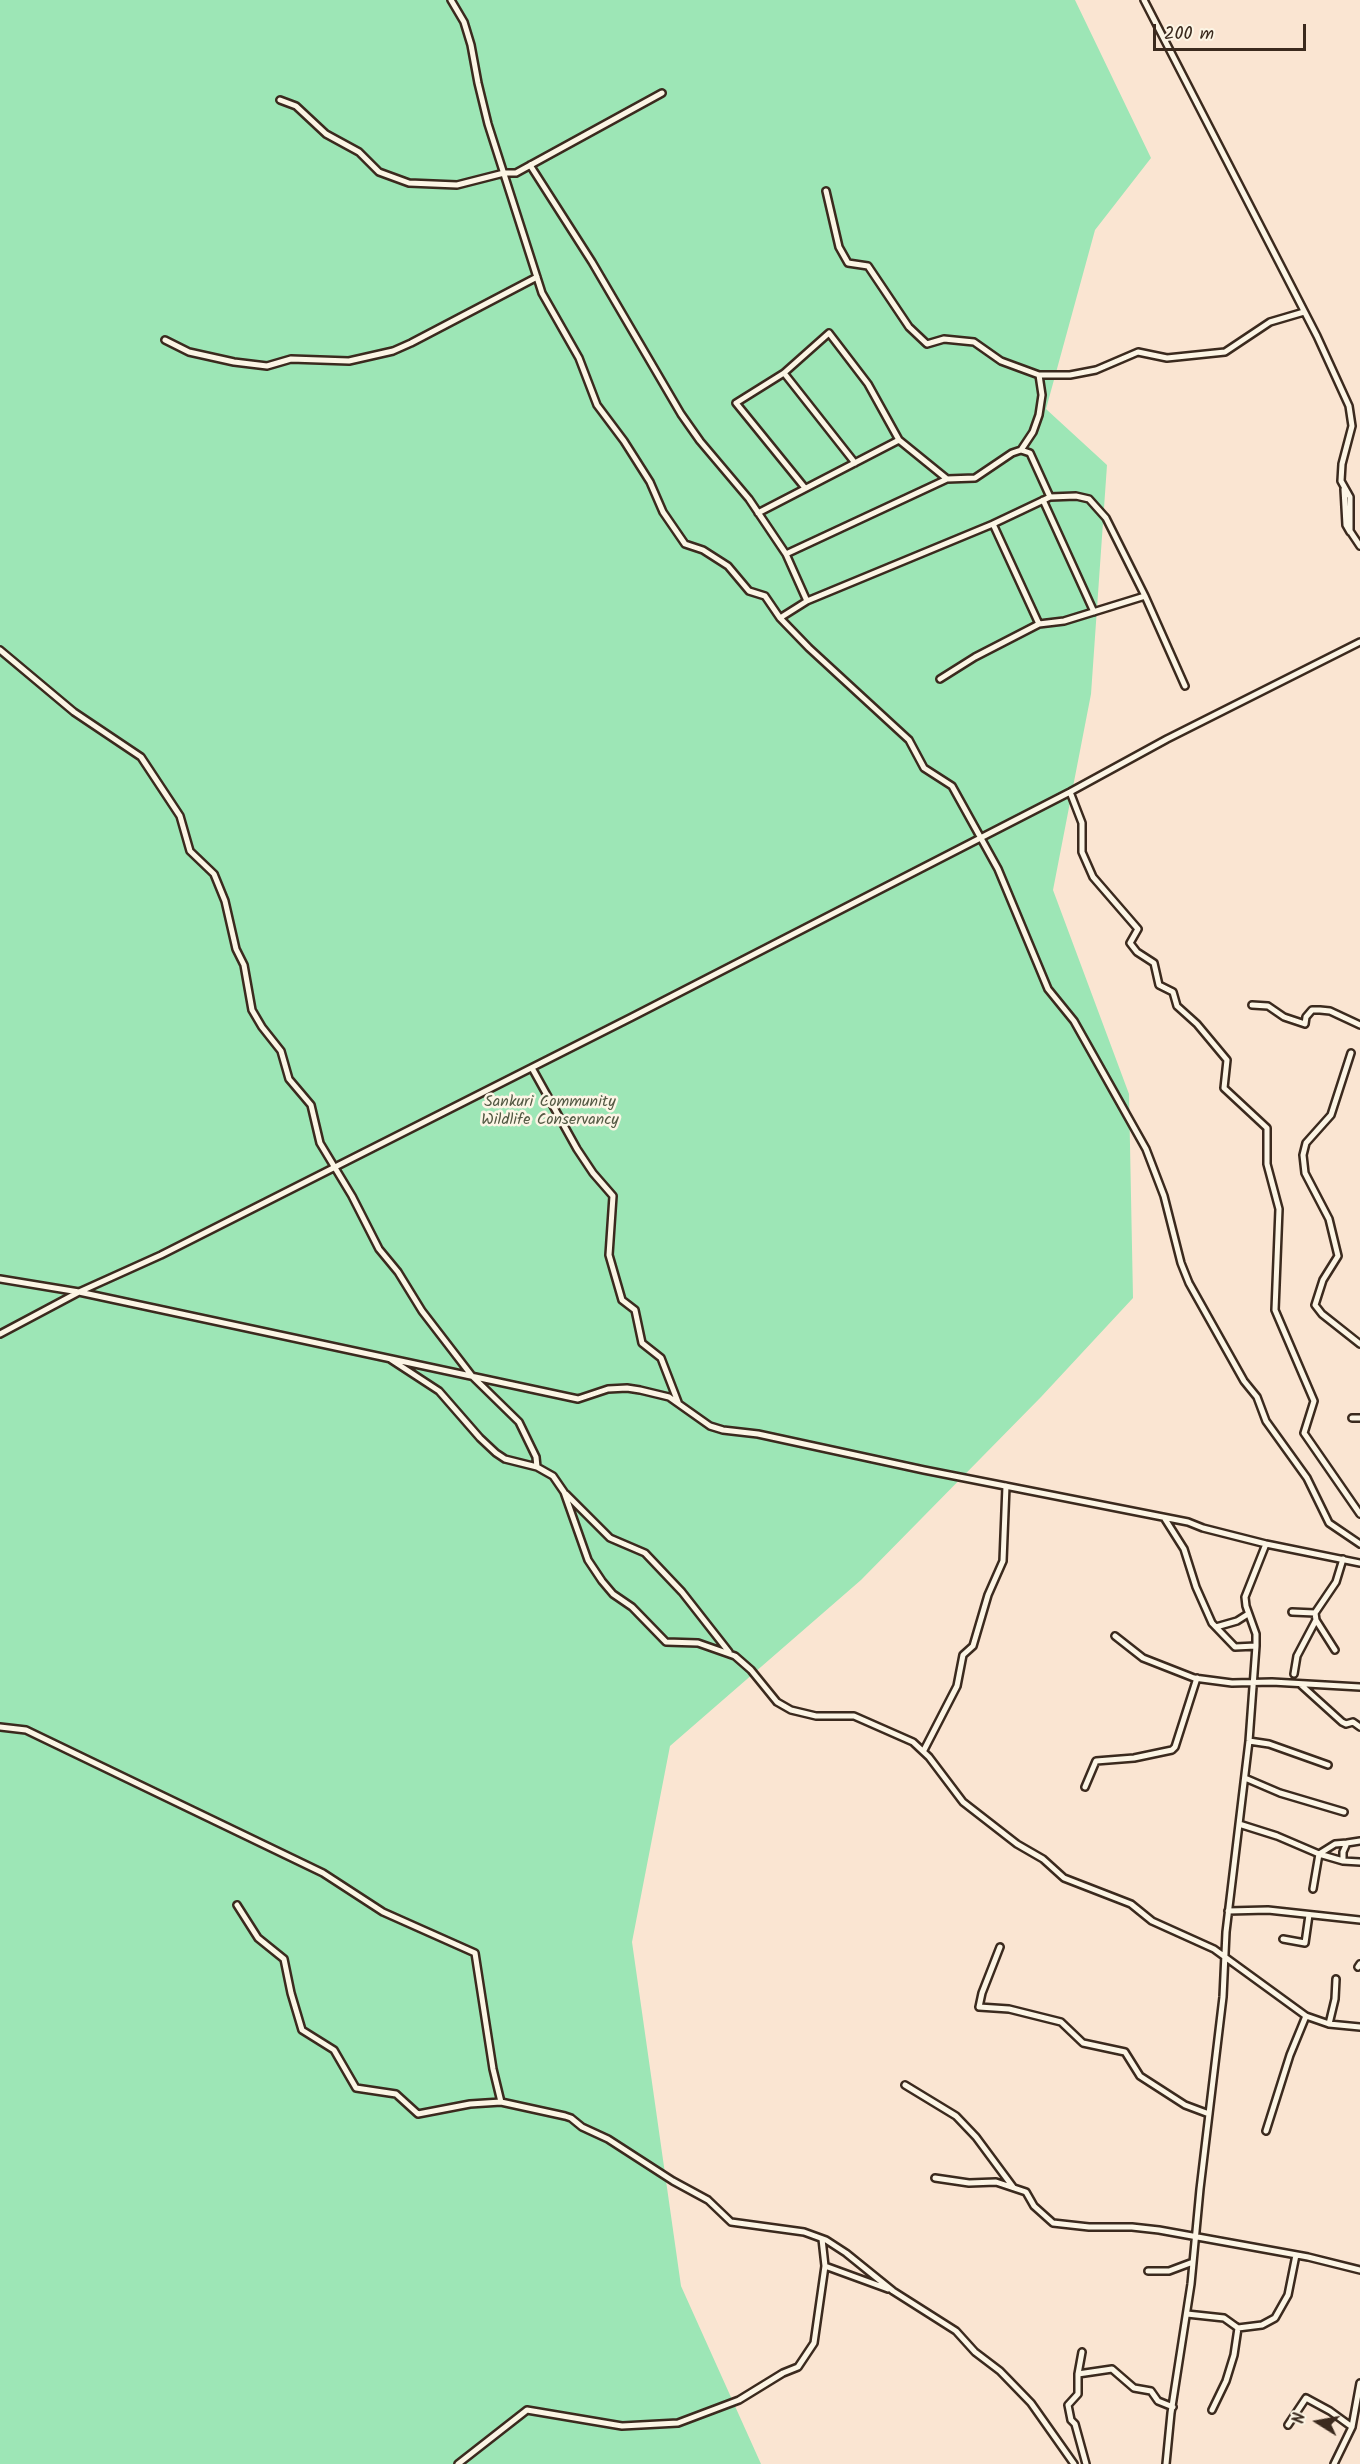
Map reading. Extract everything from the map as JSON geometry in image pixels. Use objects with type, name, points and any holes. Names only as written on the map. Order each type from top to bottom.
[{"type":"street","points":[[451,0],[464,22],[478,82],[542,293],[579,358],[597,405],[624,441],[650,482],[663,512],[685,544],[703,550],[728,566],[749,591],[765,597],[780,618],[809,648],[909,740],[924,768],[952,786],[998,869],[1048,989],[1074,1021],[1146,1149],[1164,1196],[1181,1263],[1189,1283],[1244,1381],[1257,1397],[1266,1421],[1307,1478],[1329,1523],[1360,1544]]},
{"type":"street","points":[[1144,0],[1340,384],[1352,418],[1341,473],[1346,525],[1360,552]]},
{"type":"street","points":[[280,100],[296,106],[326,134],[359,152],[379,172],[409,183],[457,185],[504,172],[516,173],[662,93]]},
{"type":"street","points":[[530,165],[639,340],[681,414],[758,513],[786,554],[807,601]]},
{"type":"street","points":[[826,191],[839,247],[848,263],[868,266],[909,327],[927,344],[944,339],[974,342],[1000,361],[1039,375],[1070,375],[1096,370],[1138,352],[1167,358],[1225,352],[1270,322],[1304,312]]},
{"type":"street","points":[[165,340],[189,352],[256,365],[267,366],[291,359],[349,361],[393,351],[422,339],[537,277]]},
{"type":"street","points":[[805,488],[736,404],[784,373],[829,333],[868,384],[899,440],[947,479]]},
{"type":"street","points":[[784,373],[855,463]]},
{"type":"street","points":[[1021,450],[1033,432],[1039,415],[1042,395],[1039,375]]},
{"type":"street","points":[[758,513],[899,440]]},
{"type":"street","points":[[786,554],[947,479],[975,478],[1012,453],[1021,450],[1030,453],[1050,496]]},
{"type":"street","points":[[1344,487],[1350,497],[1350,531],[1360,546]]},
{"type":"street","points":[[780,618],[807,601],[993,524],[1050,496],[1076,496],[1089,499],[1106,518],[1145,596],[1185,686]]},
{"type":"street","points":[[1043,500],[1094,612]]},
{"type":"street","points":[[993,524],[1039,624]]},
{"type":"street","points":[[940,679],[975,657],[1039,624],[1064,621],[1145,596]]},
{"type":"street","points":[[0,1334],[78,1292],[161,1255],[532,1068],[1070,792],[1167,739],[1360,642]]},
{"type":"street","points":[[0,650],[74,711],[141,757],[180,816],[190,851],[214,874],[225,901],[236,950],[244,965],[252,1010],[262,1028],[281,1051],[289,1078],[311,1105],[320,1143],[352,1196],[379,1249],[398,1272],[422,1311],[472,1376],[519,1422],[536,1457],[537,1467]]},
{"type":"street","points":[[1070,792],[1082,823],[1082,852],[1093,877],[1138,929],[1130,943],[1137,952],[1154,963],[1159,985],[1173,992],[1177,1006],[1197,1024],[1227,1060],[1224,1088],[1267,1128],[1267,1164],[1279,1209],[1275,1310],[1314,1401],[1304,1433],[1360,1514]]},
{"type":"street","points":[[1252,1005],[1268,1006],[1284,1017],[1305,1024],[1306,1017],[1312,1010],[1320,1010],[1330,1011],[1360,1025]]},
{"type":"street","points":[[1352,1053],[1331,1115],[1306,1143],[1303,1155],[1305,1173],[1329,1219],[1338,1256],[1323,1280],[1315,1305],[1322,1314],[1360,1344]]},
{"type":"street","points":[[532,1068],[577,1149],[593,1173],[613,1196],[609,1254],[622,1300],[634,1310],[642,1343],[661,1358],[678,1402]]},
{"type":"street","points":[[0,1280],[78,1292],[578,1399],[608,1389],[627,1388],[669,1397],[710,1426],[723,1430],[758,1434],[1188,1522],[1266,1544],[1360,1563]]},
{"type":"street","points":[[389,1359],[439,1391],[496,1453],[505,1459],[537,1467],[553,1476],[564,1492],[610,1538],[645,1553],[682,1592],[730,1654],[751,1670],[777,1702],[791,1710],[816,1716],[854,1716],[913,1742],[924,1750],[963,1802],[1017,1844],[1042,1859],[1064,1878],[1131,1904],[1152,1921],[1214,1949],[1268,1986],[1306,2016],[1329,2024],[1360,2027]]},
{"type":"street","points":[[1352,1418],[1360,1418]]},
{"type":"street","points":[[924,1750],[957,1686],[963,1655],[973,1646],[988,1595],[1003,1561],[1006,1486]]},
{"type":"street","points":[[564,1492],[588,1560],[613,1594],[632,1607],[666,1642],[698,1643],[730,1654]]},
{"type":"street","points":[[1166,1519],[1184,1549],[1204,1609],[1216,1627],[1235,1647],[1256,1646]]},
{"type":"street","points":[[1166,2464],[1187,2314],[1224,1997],[1224,1958],[1228,1911],[1249,1741],[1256,1634],[1248,1614],[1245,1597],[1266,1544]]},
{"type":"street","points":[[1294,1674],[1297,1656],[1316,1620],[1316,1613],[1336,1582],[1343,1559]]},
{"type":"street","points":[[1292,1612],[1316,1613]]},
{"type":"street","points":[[1216,1627],[1237,1622],[1248,1614]]},
{"type":"street","points":[[1316,1620],[1335,1650]]},
{"type":"street","points":[[1115,1636],[1143,1658],[1197,1678],[1232,1683],[1360,1687]]},
{"type":"street","points":[[1085,1787],[1096,1761],[1134,1758],[1172,1750],[1175,1747],[1197,1678]]},
{"type":"street","points":[[1299,1684],[1342,1722],[1355,1723],[1360,1727]]},
{"type":"street","points":[[0,1727],[26,1730],[323,1873],[383,1912],[475,1953],[493,2069],[501,2102]]},
{"type":"street","points":[[1249,1741],[1269,1744],[1328,1765]]},
{"type":"street","points":[[1245,1778],[1280,1793],[1344,1812]]},
{"type":"street","points":[[1239,1824],[1277,1836],[1319,1854],[1343,1861],[1360,1862]]},
{"type":"street","points":[[1313,1889],[1319,1854],[1335,1844],[1360,1841]]},
{"type":"street","points":[[1343,1861],[1343,1852],[1347,1843]]},
{"type":"street","points":[[237,1905],[258,1938],[284,1959],[302,2030],[334,2050],[356,2088],[396,2094],[418,2114],[470,2104],[501,2102],[571,2118],[582,2127],[608,2139],[673,2181],[708,2200],[731,2222],[804,2232],[822,2239],[846,2253],[893,2291],[956,2331],[975,2352],[1000,2371],[1031,2403],[1074,2464]]},
{"type":"street","points":[[1228,1911],[1268,1911],[1360,1920]]},
{"type":"street","points":[[1283,1940],[1305,1943],[1309,1915]]},
{"type":"street","points":[[1000,1947],[979,2007],[1009,2009],[1061,2022],[1083,2043],[1125,2052],[1140,2076],[1185,2105],[1209,2114]]},
{"type":"street","points":[[1329,2024],[1335,1999],[1336,1979]]},
{"type":"street","points":[[1266,2131],[1290,2055],[1306,2016]]},
{"type":"street","points":[[905,2085],[956,2116],[976,2137],[1014,2188]]},
{"type":"street","points":[[935,2178],[969,2183],[996,2182],[1026,2192],[1034,2206],[1053,2223],[1089,2227],[1149,2228],[1296,2255],[1360,2270]]},
{"type":"street","points":[[458,2464],[527,2410],[622,2426],[678,2423],[739,2400],[783,2373],[798,2367],[814,2343],[825,2266],[822,2239]]},
{"type":"street","points":[[1187,2314],[1224,2318],[1238,2328],[1262,2325],[1275,2318],[1288,2295],[1296,2255]]},
{"type":"street","points":[[1148,2271],[1169,2271],[1193,2262]]},
{"type":"street","points":[[825,2266],[893,2291]]},
{"type":"street","points":[[1212,2410],[1226,2381],[1234,2355],[1238,2328]]},
{"type":"street","points":[[1082,2352],[1078,2374],[1078,2394],[1068,2404],[1071,2420],[1076,2424],[1086,2464]]},
{"type":"street","points":[[1078,2374],[1112,2369],[1134,2388],[1151,2391],[1158,2401],[1173,2407]]},
{"type":"street","points":[[1334,2464],[1352,2427],[1360,2383]]},
{"type":"street","points":[[1288,2425],[1306,2398],[1330,2411],[1352,2427]]},
{"type":"green space","name":"Sankuri Community Wildlife Conservancy","points":[[0,0],[1075,0],[1151,158],[1095,230],[1046,409],[1107,465],[1091,694],[1053,890],[1129,1094],[1133,1298],[1041,1397],[861,1580],[670,1746],[632,1942],[681,2286],[761,2464],[0,2464]]}]
